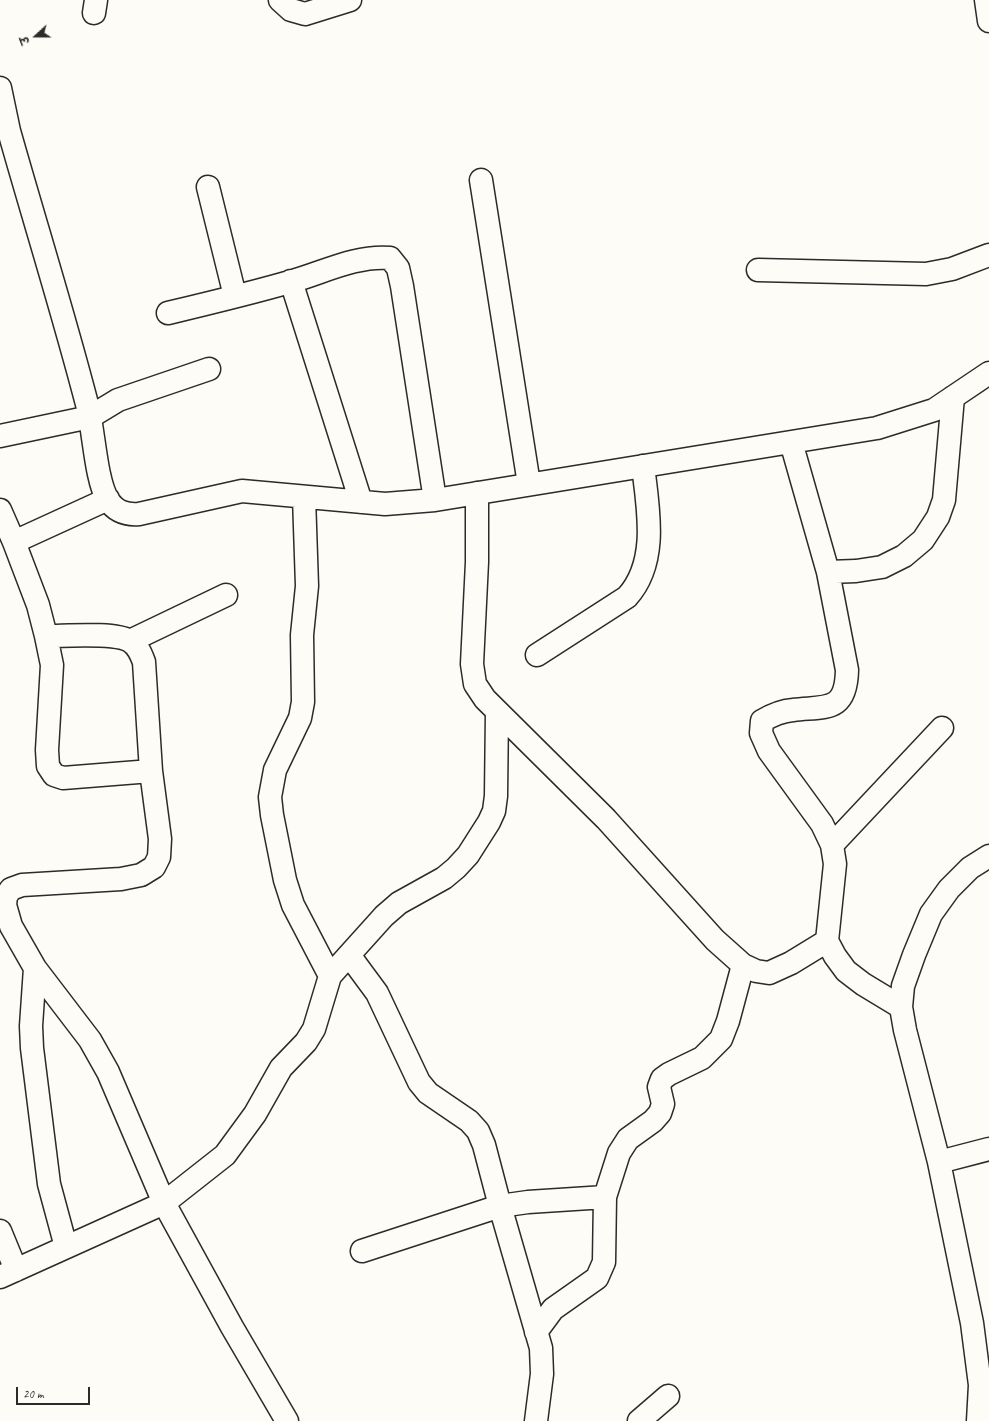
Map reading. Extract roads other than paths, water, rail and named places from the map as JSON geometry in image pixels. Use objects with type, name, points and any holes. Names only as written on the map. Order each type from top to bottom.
[{"type":"street","points":[[280,0],[291,10],[305,14],[350,0]]},
{"type":"street","points":[[986,0],[989,21]]},
{"type":"street","points":[[0,88],[2,112],[87,406],[100,474],[108,500],[122,513],[130,515],[242,491],[385,504],[435,500],[878,428],[934,410],[989,373]]},
{"type":"street","points":[[482,180],[529,484]]},
{"type":"street","points":[[208,187],[235,296]]},
{"type":"street","points":[[758,270],[926,274],[952,270],[989,255]]},
{"type":"street","points":[[168,313],[291,281],[364,259],[378,257],[390,258],[398,268],[435,500]]},
{"type":"street","points":[[291,281],[361,502]]},
{"type":"street","points":[[0,436],[87,406],[118,400],[209,369]]},
{"type":"street","points":[[828,572],[856,571],[882,567],[904,556],[923,540],[938,517],[944,500],[953,397]]},
{"type":"street","points":[[791,442],[828,572],[847,670],[847,686],[839,700],[824,708],[793,710],[774,714],[762,722],[761,733],[769,751],[822,824],[832,845],[835,864],[827,940],[835,956],[846,971],[863,984],[901,1007]]},
{"type":"street","points":[[537,655],[627,597],[635,589],[647,556],[648,509],[643,466]]},
{"type":"street","points":[[477,493],[477,562],[472,664],[476,684],[485,699],[606,819],[715,940],[743,965],[756,971],[769,973],[791,964],[827,940]]},
{"type":"street","points":[[304,497],[308,586],[302,635],[303,702],[300,718],[275,770],[270,797],[283,873],[292,905],[330,976]]},
{"type":"street","points":[[14,542],[108,500]]},
{"type":"street","points":[[0,510],[38,605],[52,665],[48,766],[54,775],[63,778],[151,771]]},
{"type":"street","points":[[130,641],[226,595]]},
{"type":"street","points":[[46,636],[112,636],[130,641],[138,649],[144,662],[151,771],[160,839],[159,857],[154,866],[141,875],[121,879],[22,885],[11,889],[6,896],[5,905],[11,926],[35,968],[82,1029],[108,1072],[164,1202],[232,1327],[287,1421]]},
{"type":"street","points":[[0,1231],[8,1274],[164,1202],[226,1155],[239,1138],[281,1068],[306,1042],[314,1029],[330,976],[384,916],[399,903],[444,878],[456,868],[468,855],[489,822],[494,811],[496,796],[497,711]]},
{"type":"street","points":[[832,845],[942,728]]},
{"type":"street","points":[[978,1421],[980,1385],[972,1324],[939,1162],[905,1030],[901,1007],[903,986],[931,914],[949,889],[970,868],[989,856]]},
{"type":"street","points":[[349,954],[377,993],[419,1082],[428,1093],[469,1121],[478,1131],[484,1145],[541,1348],[542,1361],[536,1421]]},
{"type":"street","points":[[536,1332],[553,1309],[597,1278],[602,1271],[604,1262],[605,1197],[610,1178],[623,1145],[628,1138],[653,1121],[660,1113],[663,1104],[659,1087],[662,1080],[669,1074],[702,1058],[722,1039],[743,965]]},
{"type":"street","points":[[35,968],[31,1026],[32,1048],[49,1184],[66,1248]]},
{"type":"street","points":[[939,1162],[989,1148]]},
{"type":"street","points":[[362,1251],[500,1206],[528,1202],[605,1197]]},
{"type":"street","points":[[639,1421],[668,1396]]}]
